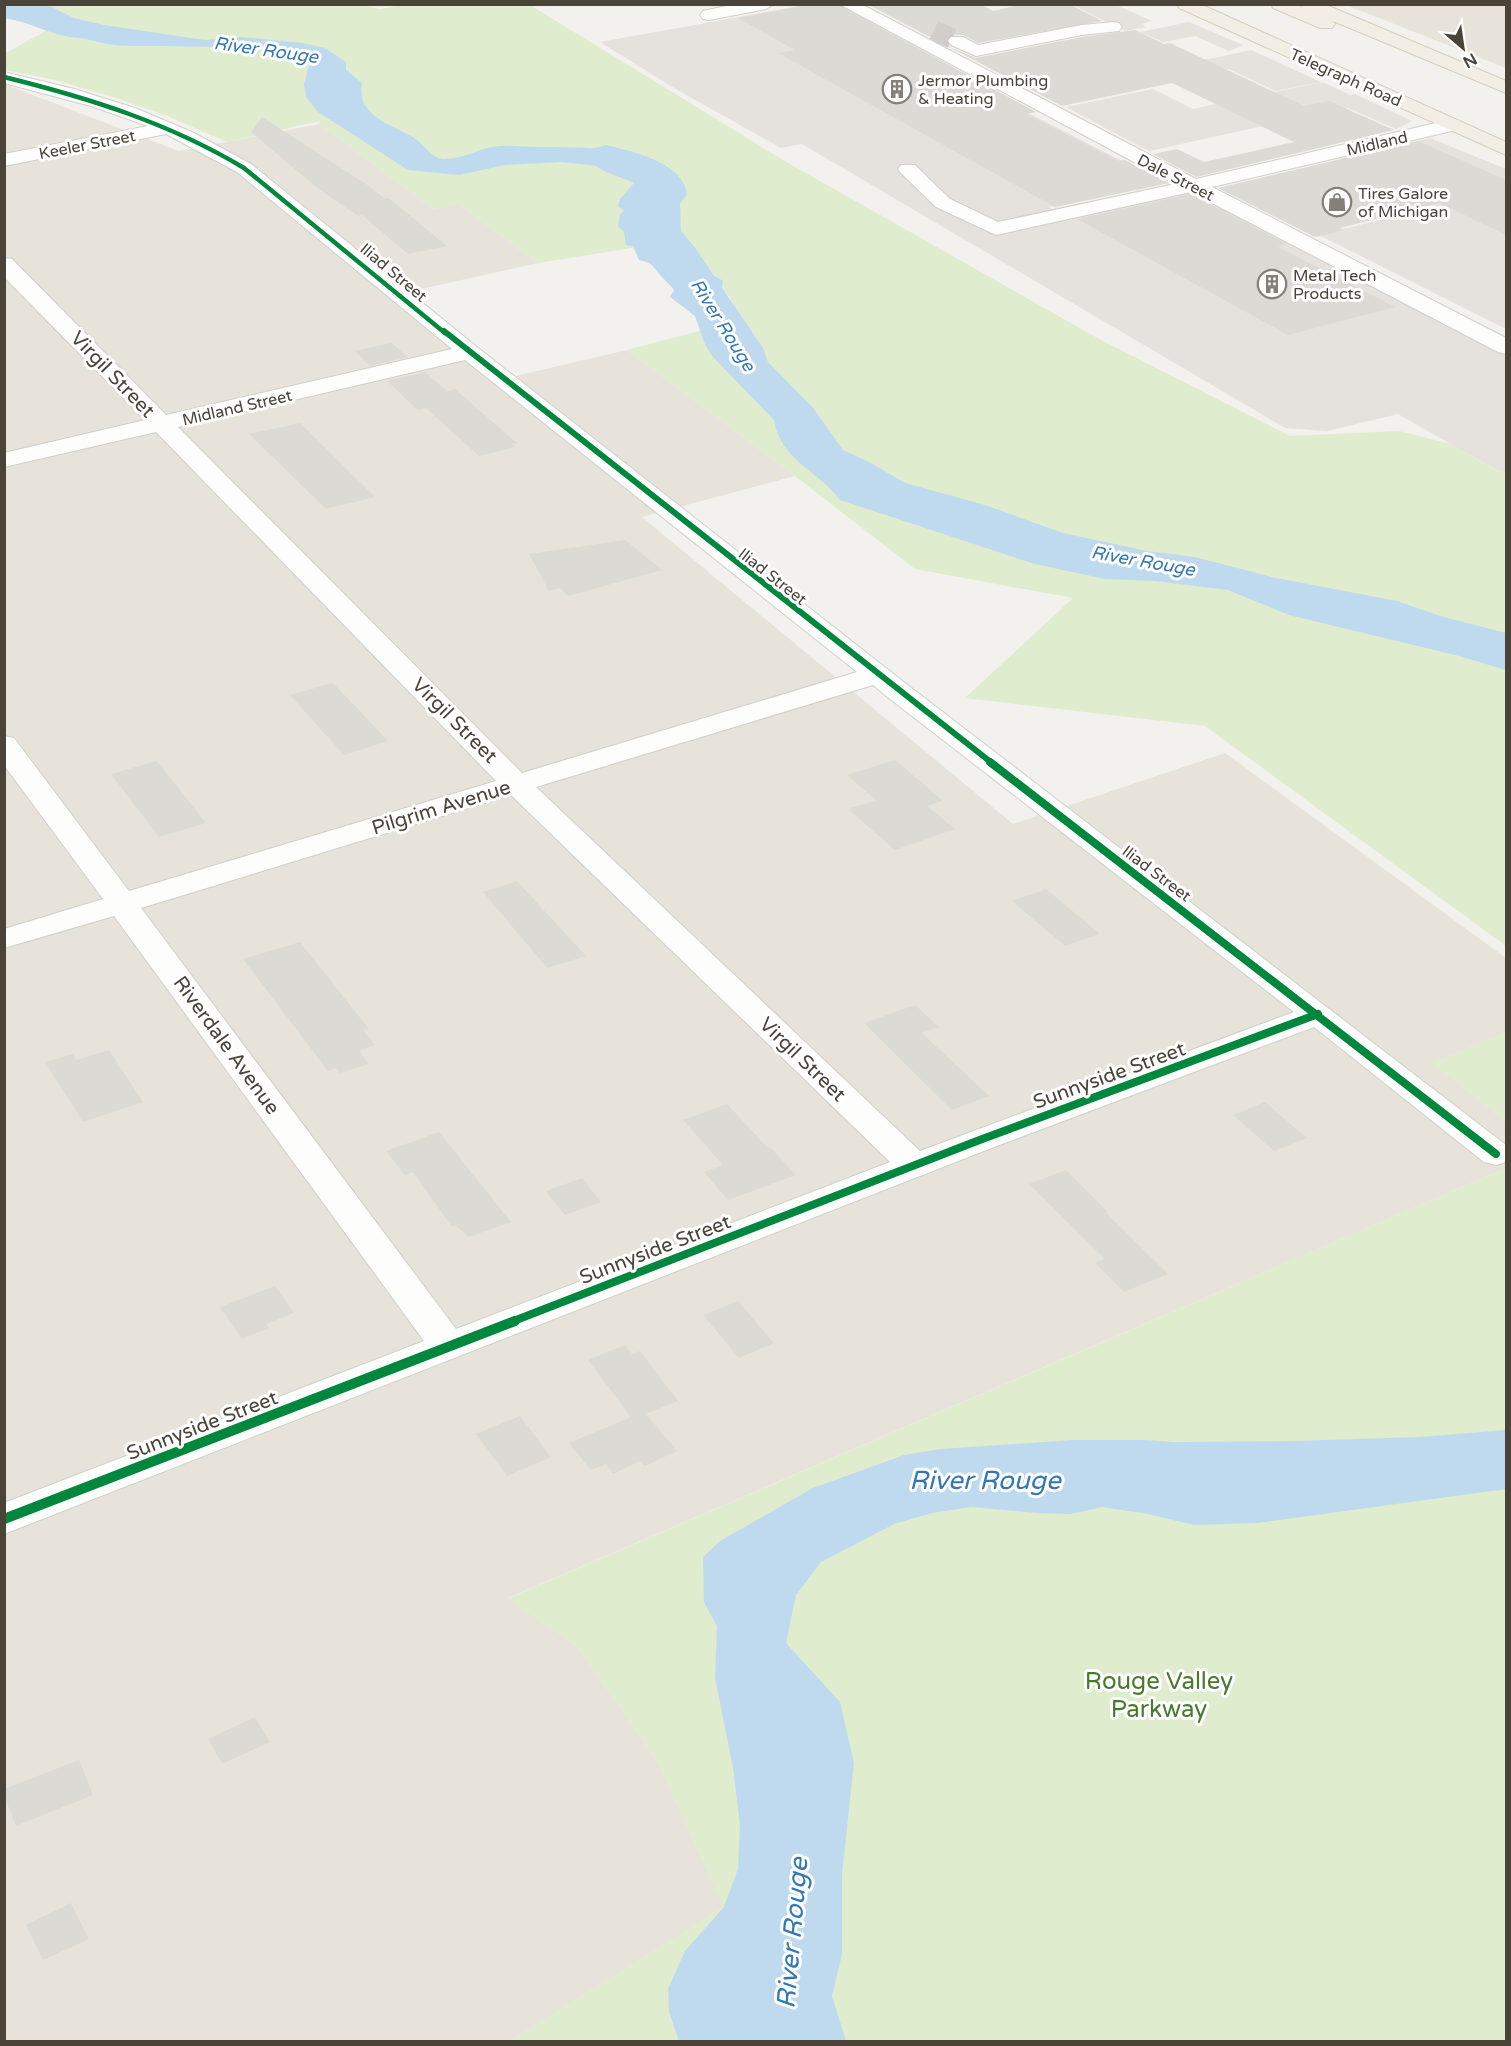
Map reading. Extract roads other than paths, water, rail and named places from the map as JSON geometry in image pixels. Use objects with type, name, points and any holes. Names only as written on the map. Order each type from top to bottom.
[{"type":"main road","name":"Telegraph Road","points":[[1185,4],[1506,149]]},
{"type":"main road","points":[[1279,4],[1354,37],[1456,67]]},
{"type":"main road","points":[[1308,4],[1506,88]]},
{"type":"main road","points":[[1453,125],[1506,134]]},
{"type":"street","points":[[710,15],[766,4]]},
{"type":"street","name":"Dale Street","points":[[847,4],[1193,186],[1506,346]]},
{"type":"street","points":[[957,41],[976,51],[1082,30],[1113,27]]},
{"type":"street","name":"Iliad Street","points":[[4,77],[108,104],[169,128],[221,153],[244,168],[469,352],[877,675],[1496,1154]]},
{"type":"street","name":"Midland","points":[[1193,186],[1453,125]]},
{"type":"street","name":"Keeler Street","points":[[4,160],[169,128]]},
{"type":"street","points":[[908,169],[943,203],[996,228],[1193,186]]},
{"type":"street","name":"Virgil Street","points":[[4,264],[516,784],[915,1166]]},
{"type":"street","name":"Midland Street","points":[[4,460],[469,352]]},
{"type":"street","name":"Pilgrim Avenue","points":[[4,939],[877,675]]},
{"type":"street","name":"Riverdale Avenue","points":[[4,744],[449,1347]]},
{"type":"street","name":"Sunnyside Street","points":[[4,1519],[915,1166],[1318,1014]]},
{"type":"water","points":[[5,4],[48,5],[74,18],[104,25],[205,40],[241,37],[303,43],[325,48],[346,62],[346,70],[362,83],[361,95],[371,112],[379,119],[417,140],[439,158],[458,158],[500,146],[581,148],[622,154],[662,169],[673,177],[676,195],[653,209],[651,218],[655,234],[694,255],[707,271],[723,281],[722,288],[763,348],[768,362],[814,409],[843,450],[905,483],[985,505],[1063,533],[1147,551],[1195,557],[1276,578],[1397,601],[1440,616],[1506,633],[1506,670],[1459,656],[1289,615],[1228,590],[1155,581],[1105,579],[1035,564],[840,500],[792,455],[778,434],[774,420],[712,356],[704,342],[695,316],[670,297],[674,290],[672,287],[651,265],[639,260],[633,246],[626,245],[624,232],[618,226],[620,215],[624,211],[618,206],[620,199],[634,183],[633,177],[617,168],[562,162],[505,165],[459,175],[408,170],[318,112],[306,97],[304,84],[309,65],[295,57],[247,49],[106,44],[63,36],[5,18]]},
{"type":"water","points":[[1506,1430],[1506,1489],[1257,1523],[1194,1525],[1148,1514],[1102,1507],[1071,1514],[971,1507],[932,1513],[894,1524],[821,1562],[796,1595],[786,1643],[840,1702],[854,1763],[842,1874],[842,1954],[832,1996],[846,2041],[679,2041],[669,2012],[668,1989],[685,1951],[724,1907],[738,1869],[740,1825],[733,1768],[715,1678],[717,1626],[704,1602],[703,1557],[720,1541],[813,1488],[904,1455],[941,1449],[1073,1440],[1294,1441],[1420,1437]]},
{"type":"waterway","name":"River Rouge","points":[[606,157],[648,172],[666,184],[667,194],[660,203],[660,233],[681,258],[718,315]]},
{"type":"tunnel","points":[[934,30],[957,41]]},
{"type":"place","name":"Jermor Plumbing & Heating","points":[[897,89]]},
{"type":"place","name":"Tires Galore of Michigan","points":[[1337,202]]},
{"type":"place","name":"Metal Tech Products","points":[[1272,284]]},
{"type":"park label","name":"Rouge Valley Parkway","points":[[1159,1695]]}]
